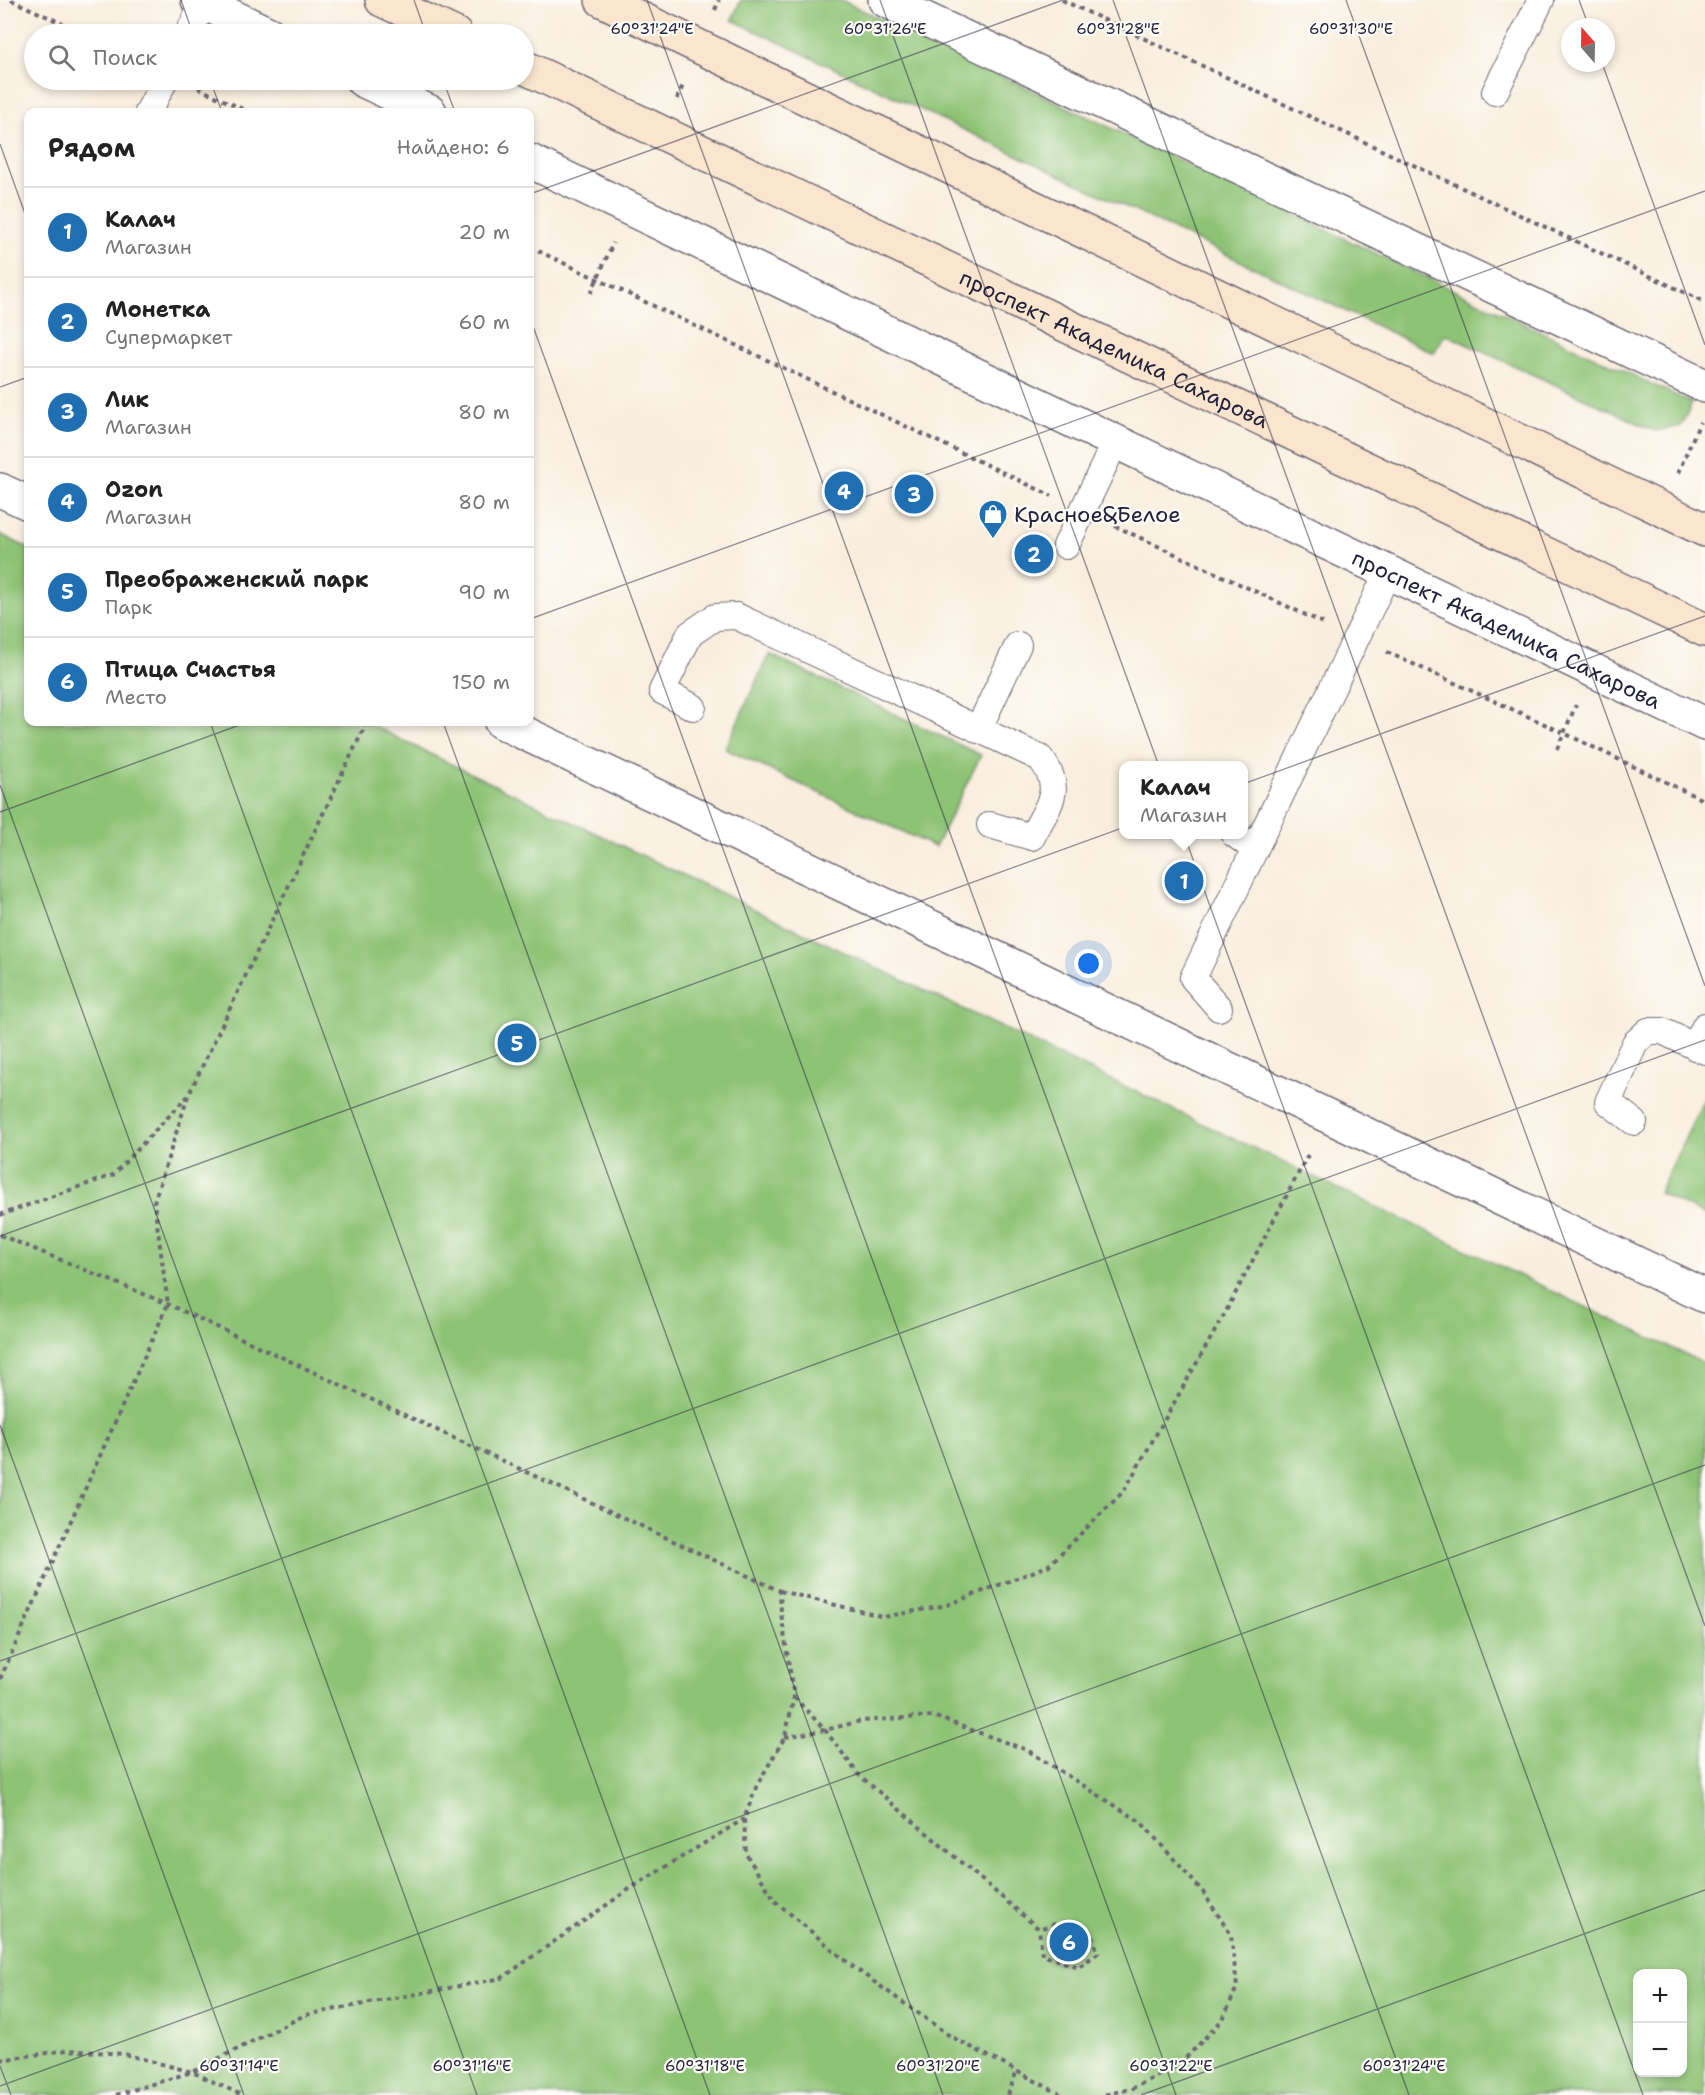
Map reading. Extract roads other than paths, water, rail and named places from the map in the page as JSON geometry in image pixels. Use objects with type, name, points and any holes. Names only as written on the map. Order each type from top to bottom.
[{"type":"main road","points":[[382,0],[434,24]]},
{"type":"main road","points":[[602,0],[1705,530]]},
{"type":"main road","name":"проспект Академика Сахарова","points":[[534,72],[1705,630]]},
{"type":"street","points":[[885,0],[1705,386]]},
{"type":"street","points":[[201,2],[248,24]]},
{"type":"street","points":[[383,90],[422,108]]},
{"type":"street","name":"проспект Академика Сахарова","points":[[534,163],[1705,724]]},
{"type":"street","points":[[0,490],[24,501]]},
{"type":"street","points":[[509,726],[1705,1296]]},
{"type":"lane","points":[[1495,92],[1541,0]]},
{"type":"lane","points":[[192,24],[201,2]]},
{"type":"lane","points":[[150,108],[160,90]]},
{"type":"lane","points":[[1066,546],[1115,441]]},
{"type":"lane","points":[[1248,836],[1388,572]]},
{"type":"lane","points":[[693,707],[662,691],[690,634],[715,617],[736,616],[1040,758],[1051,772],[1054,793],[1032,837],[990,825]]},
{"type":"lane","points":[[978,730],[1018,645]]},
{"type":"lane","points":[[1219,1008],[1193,978],[1245,842]]},
{"type":"lane","points":[[1634,1122],[1608,1102],[1635,1043],[1648,1031],[1662,1031],[1702,1041]]},
{"type":"place","name":"Ozon","points":[[844,491]]},
{"type":"place","name":"Лик","points":[[914,494]]},
{"type":"place","name":"Красное&Белое","points":[[993,540]]},
{"type":"place","name":"Монетка","points":[[1034,554]]},
{"type":"place","name":"Калач","points":[[1184,881]]},
{"type":"place","name":"Преображенский парк","points":[[517,1043]]},
{"type":"place","name":"Птица Счастья","points":[[1069,1942]]}]
